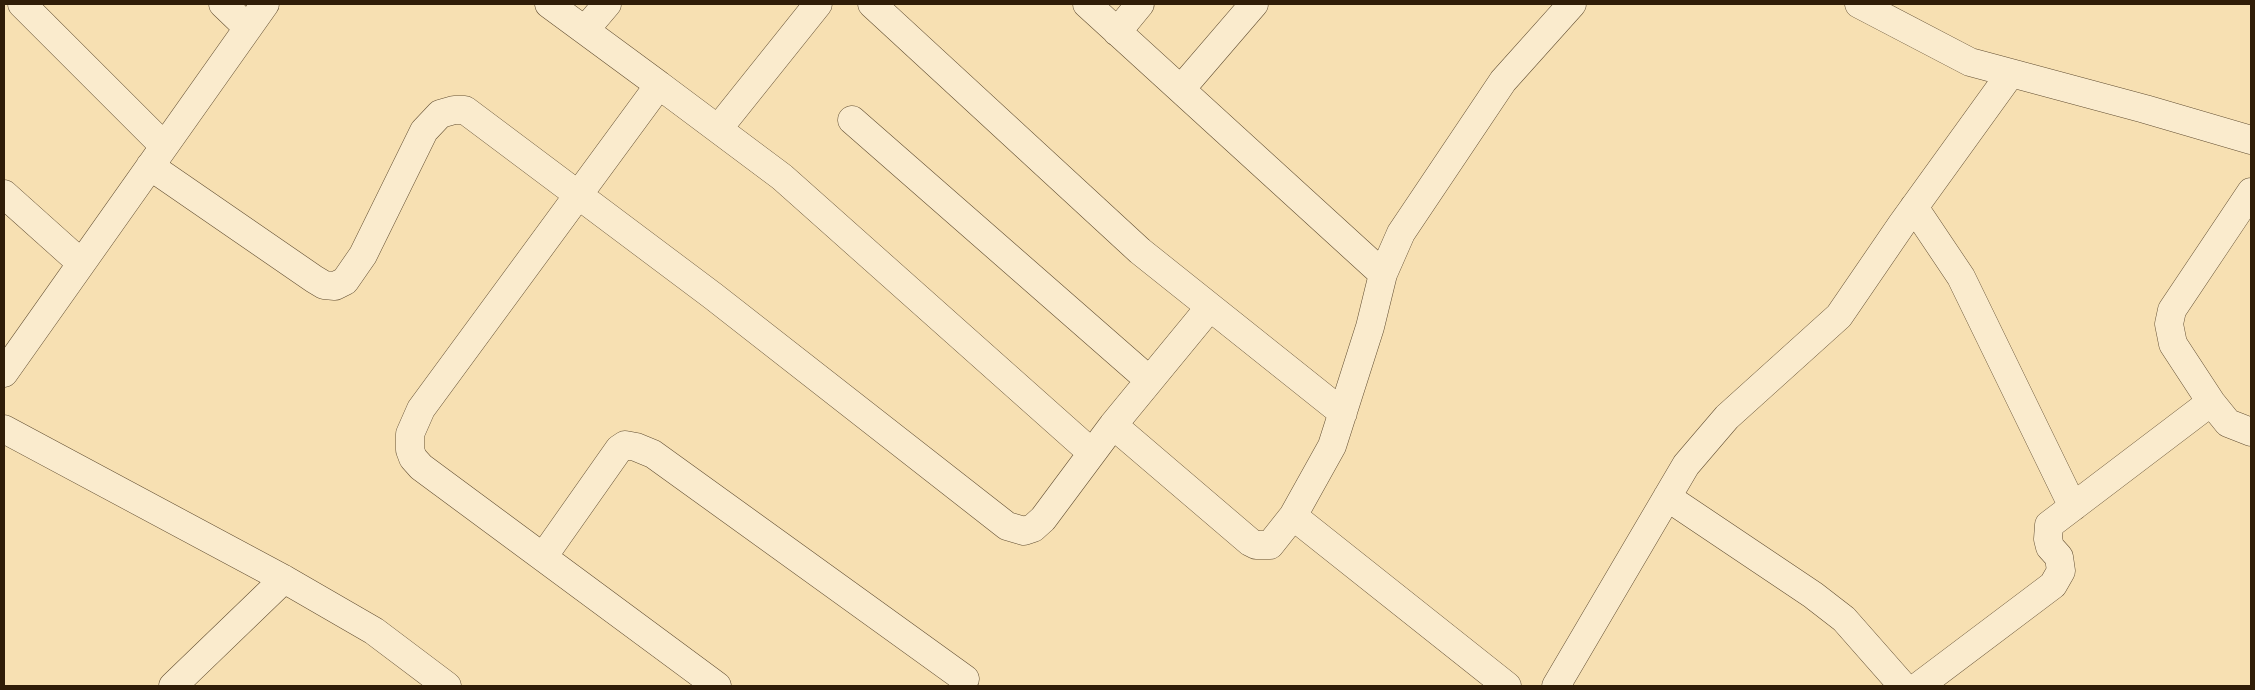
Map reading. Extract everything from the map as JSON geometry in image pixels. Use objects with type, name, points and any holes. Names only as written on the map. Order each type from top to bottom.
[{"type":"street","points":[[22,4],[157,156],[324,285],[335,286],[352,273],[424,131],[440,114],[454,110],[465,110],[578,197],[713,296],[1007,526],[1024,531],[1033,528],[1043,519],[1113,425],[1210,307]]},
{"type":"street","points":[[223,4],[248,28]]},
{"type":"street","points":[[4,373],[265,4]]},
{"type":"street","points":[[549,4],[782,177],[1092,453]]},
{"type":"street","points":[[585,30],[607,4]]},
{"type":"street","points":[[718,129],[818,4]]},
{"type":"street","points":[[872,4],[1140,251],[1343,413]]},
{"type":"street","points":[[1087,4],[1383,274]]},
{"type":"street","points":[[1118,32],[1140,4]]},
{"type":"street","points":[[1181,89],[1254,4]]},
{"type":"street","points":[[1113,425],[1250,542],[1256,545],[1270,545],[1293,516],[1332,446],[1370,327],[1383,274],[1401,233],[1503,81],[1572,4]]},
{"type":"street","points":[[1860,4],[1970,62],[2145,109],[2251,140]]},
{"type":"street","points":[[1556,686],[1686,465],[1727,417],[1839,316],[1914,207],[2011,73]]},
{"type":"street","points":[[659,85],[420,409],[410,434],[410,450],[412,458],[421,468],[717,686]]},
{"type":"street","points":[[852,120],[1149,380]]},
{"type":"street","points":[[2251,192],[2172,310],[2169,324],[2173,344],[2211,402],[2228,423],[2251,432]]},
{"type":"street","points":[[4,194],[81,263]]},
{"type":"street","points":[[1914,207],[1961,277],[2073,507]]},
{"type":"street","points":[[1919,686],[2052,585],[2061,571],[2059,557],[2050,547],[2048,539],[2049,525],[2211,402]]},
{"type":"street","points":[[4,429],[284,578],[374,631],[448,686]]},
{"type":"street","points":[[543,557],[619,450],[625,445],[636,447],[653,454],[965,679]]},
{"type":"street","points":[[1667,497],[1844,619],[1904,686]]},
{"type":"street","points":[[1293,516],[1507,686]]},
{"type":"street","points":[[173,686],[284,578]]}]
